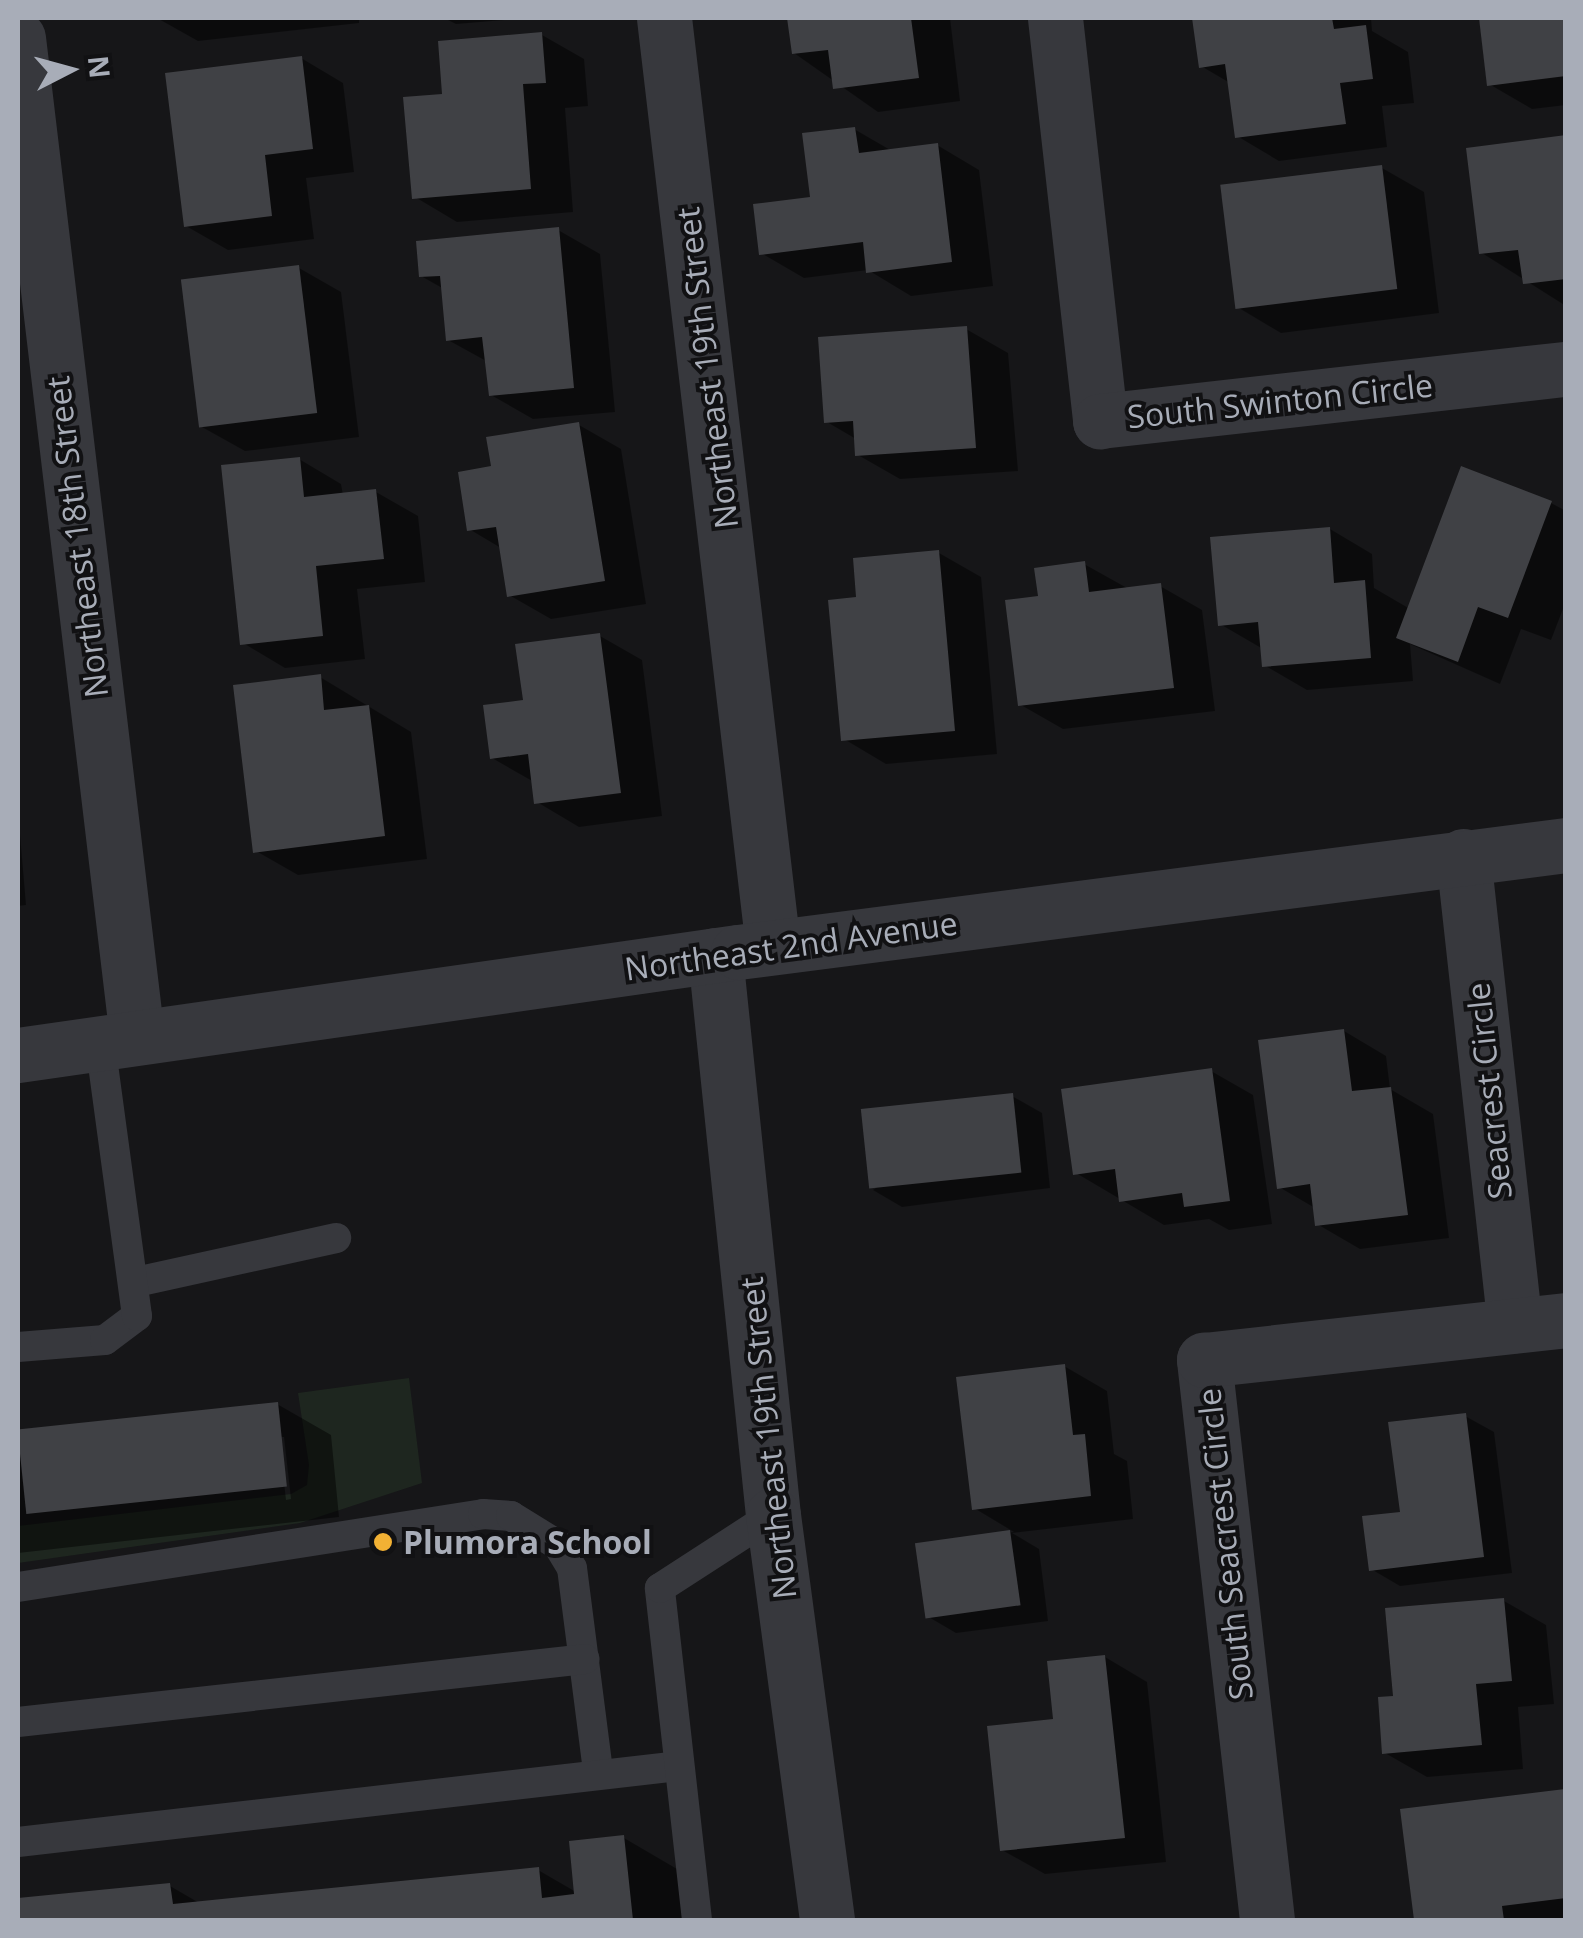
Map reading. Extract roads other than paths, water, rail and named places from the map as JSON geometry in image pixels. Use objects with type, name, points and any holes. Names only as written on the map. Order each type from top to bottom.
[{"type":"street","name":"Northeast 19th Street","points":[[664,18],[749,719],[728,788],[742,951],[773,1515],[827,1920]]},
{"type":"street","name":"South Swinton Circle","points":[[1055,18],[1100,421],[1566,369]]},
{"type":"street","name":"Northeast 18th Street","points":[[18,38],[118,1040]]},
{"type":"street","name":"Northeast 2nd Avenue","points":[[18,1055],[742,951],[1566,845]]},
{"type":"street","name":"Seacrest Circle","points":[[1463,856],[1540,1323]]},
{"type":"street","name":"South Seacrest Circle","points":[[1267,1920],[1204,1360],[1540,1323]]},
{"type":"lane","points":[[18,1347],[106,1340],[137,1316],[118,1040]]},
{"type":"lane","points":[[136,1282],[336,1238]]},
{"type":"lane","points":[[18,1586],[483,1514],[511,1516],[558,1544],[572,1568],[598,1772]]},
{"type":"lane","points":[[697,1920],[660,1588],[773,1515]]},
{"type":"lane","points":[[18,1722],[585,1660]]},
{"type":"lane","points":[[18,1842],[598,1772],[678,1766]]},
{"type":"place","name":"Plumora School","points":[[383,1542]]}]
